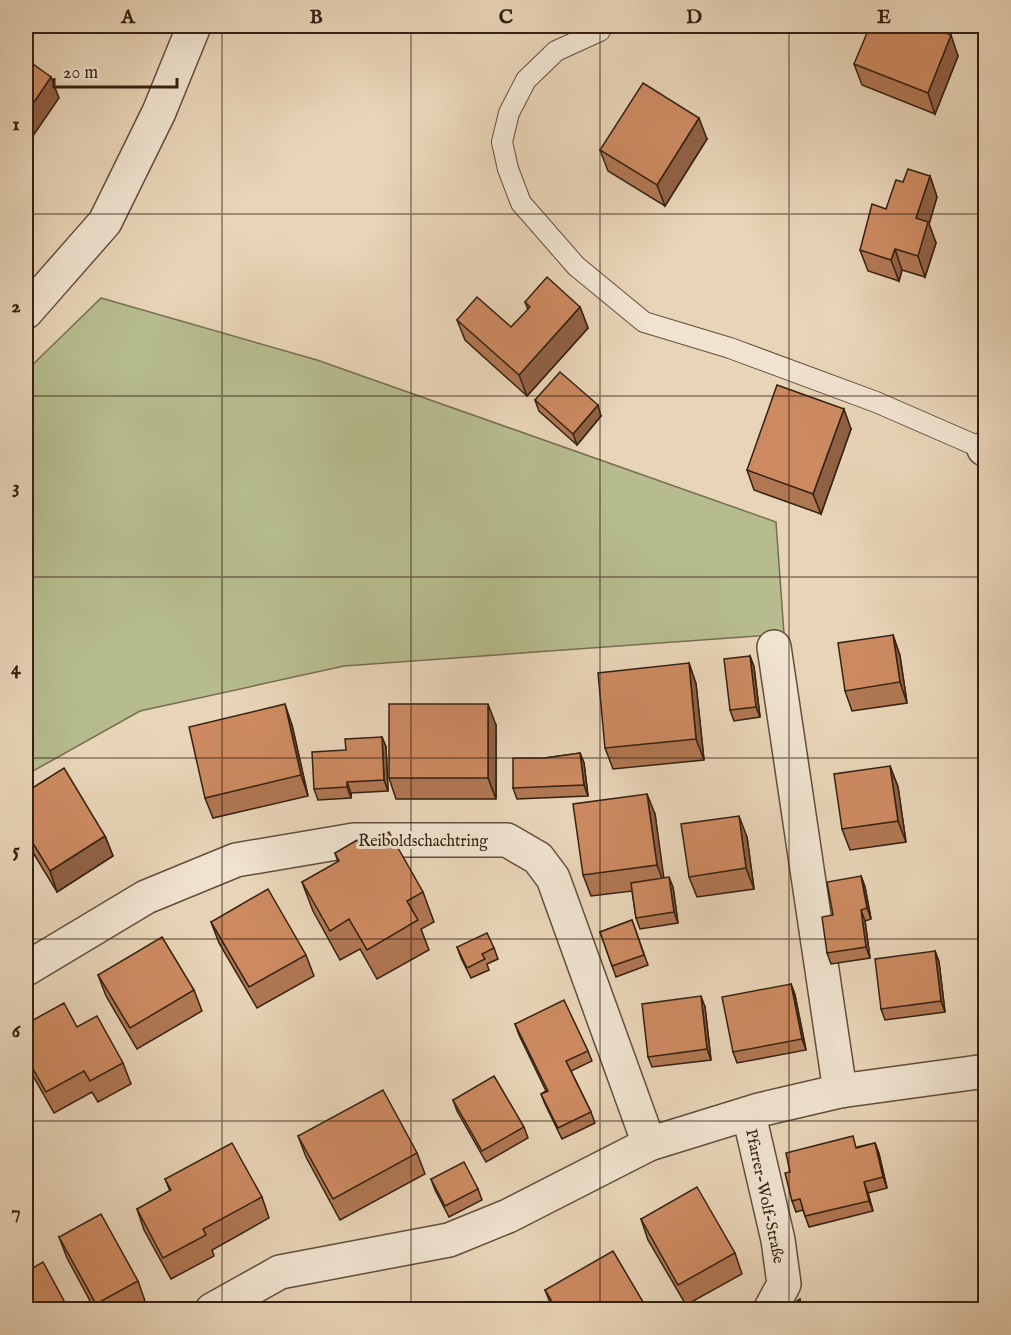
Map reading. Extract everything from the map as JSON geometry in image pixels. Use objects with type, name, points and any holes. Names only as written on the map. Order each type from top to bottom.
[{"type":"street","points":[[26,312],[105,222],[159,112],[194,26]]},
{"type":"street","points":[[774,647],[840,1091]]},
{"type":"street","name":"Reiboldschachtring","points":[[26,969],[146,897],[236,860],[354,840],[507,840],[538,858],[553,878],[649,1144]]},
{"type":"street","points":[[212,1310],[280,1272],[449,1240],[508,1216],[649,1144],[840,1091],[986,1071]]},
{"type":"street","name":"Pfarrer-Wolf-Straße","points":[[749,1115],[778,1240],[784,1284],[770,1310]]},
{"type":"lane","points":[[600,31],[556,51],[526,80],[509,113],[502,141],[508,169],[521,203],[576,266],[644,322],[730,348],[876,402],[985,449]]},
{"type":"green space","points":[[101,298],[317,360],[776,522],[784,634],[344,666],[140,711],[26,775],[26,371]]},
{"type":"building","points":[[870,26],[927,26],[951,35],[928,93],[854,64]]},
{"type":"building","points":[[26,59],[51,77],[26,114]]},
{"type":"building","points":[[643,83],[699,118],[657,185],[600,150]]},
{"type":"building","points":[[908,169],[930,176],[916,218],[928,222],[918,256],[895,249],[891,260],[860,250],[872,204],[886,209],[896,180],[903,182]]},
{"type":"building","points":[[547,277],[580,307],[519,375],[457,320],[477,297],[511,327],[530,307],[525,302]]},
{"type":"building","points":[[560,372],[598,405],[573,434],[535,400]]},
{"type":"building","points":[[777,385],[844,409],[813,494],[747,470]]},
{"type":"building","points":[[893,635],[900,682],[845,691],[838,643]]},
{"type":"building","points":[[750,656],[756,707],[730,710],[724,659]]},
{"type":"building","points":[[689,663],[696,739],[605,748],[598,673]]},
{"type":"building","points":[[285,704],[301,775],[205,798],[189,727]]},
{"type":"building","points":[[389,704],[488,704],[488,778],[389,778]]},
{"type":"building","points":[[382,737],[384,780],[347,782],[347,787],[314,789],[312,752],[346,750],[345,739]]},
{"type":"building","points":[[580,753],[584,785],[513,788],[513,758],[545,758]]},
{"type":"building","points":[[890,766],[898,821],[842,829],[834,774]]},
{"type":"building","points":[[64,768],[105,836],[50,871],[26,832],[26,792]]},
{"type":"building","points":[[647,794],[657,865],[583,875],[573,804]]},
{"type":"building","points":[[739,816],[746,868],[689,877],[681,824]]},
{"type":"building","points":[[389,832],[423,892],[407,901],[418,920],[367,950],[349,919],[330,931],[302,882],[339,861],[335,853],[357,840],[362,848]]},
{"type":"building","points":[[861,876],[867,908],[861,910],[866,947],[827,953],[822,917],[833,915],[827,882]]},
{"type":"building","points":[[669,877],[674,912],[636,918],[631,883]]},
{"type":"building","points":[[268,889],[306,955],[249,987],[211,922]]},
{"type":"building","points":[[632,920],[644,955],[612,966],[600,932]]},
{"type":"building","points":[[487,933],[494,948],[482,954],[485,959],[467,968],[457,947]]},
{"type":"building","points":[[162,937],[194,990],[130,1028],[98,975]]},
{"type":"building","points":[[935,951],[941,1001],[881,1009],[875,959]]},
{"type":"building","points":[[791,984],[802,1039],[733,1052],[722,997]]},
{"type":"building","points":[[701,996],[707,1049],[648,1057],[642,1004]]},
{"type":"building","points":[[564,1000],[588,1051],[566,1061],[591,1112],[558,1128],[541,1094],[548,1091],[515,1024]]},
{"type":"building","points":[[64,1003],[77,1027],[97,1016],[123,1063],[90,1081],[84,1071],[46,1092],[26,1056],[26,1024]]},
{"type":"building","points":[[494,1076],[524,1127],[482,1151],[453,1100]]},
{"type":"building","points":[[383,1090],[417,1153],[333,1199],[298,1136]]},
{"type":"building","points":[[853,1136],[856,1148],[875,1143],[883,1177],[864,1182],[869,1201],[805,1216],[800,1199],[792,1201],[785,1173],[790,1172],[786,1153]]},
{"type":"building","points":[[232,1143],[262,1197],[203,1229],[206,1235],[163,1258],[137,1209],[171,1190],[165,1179]]},
{"type":"building","points":[[464,1162],[478,1189],[445,1206],[431,1179]]},
{"type":"building","points":[[697,1187],[735,1253],[678,1285],[641,1219]]},
{"type":"building","points":[[101,1214],[138,1281],[96,1304],[59,1237]]},
{"type":"building","points":[[613,1251],[646,1307],[641,1310],[557,1310],[545,1290]]},
{"type":"building","points":[[43,1262],[69,1310],[26,1310],[26,1272]]},
{"type":"building","points":[[800,1299],[802,1310],[783,1310]]},
{"type":"building","points":[[511,1302],[515,1310],[497,1310]]}]
